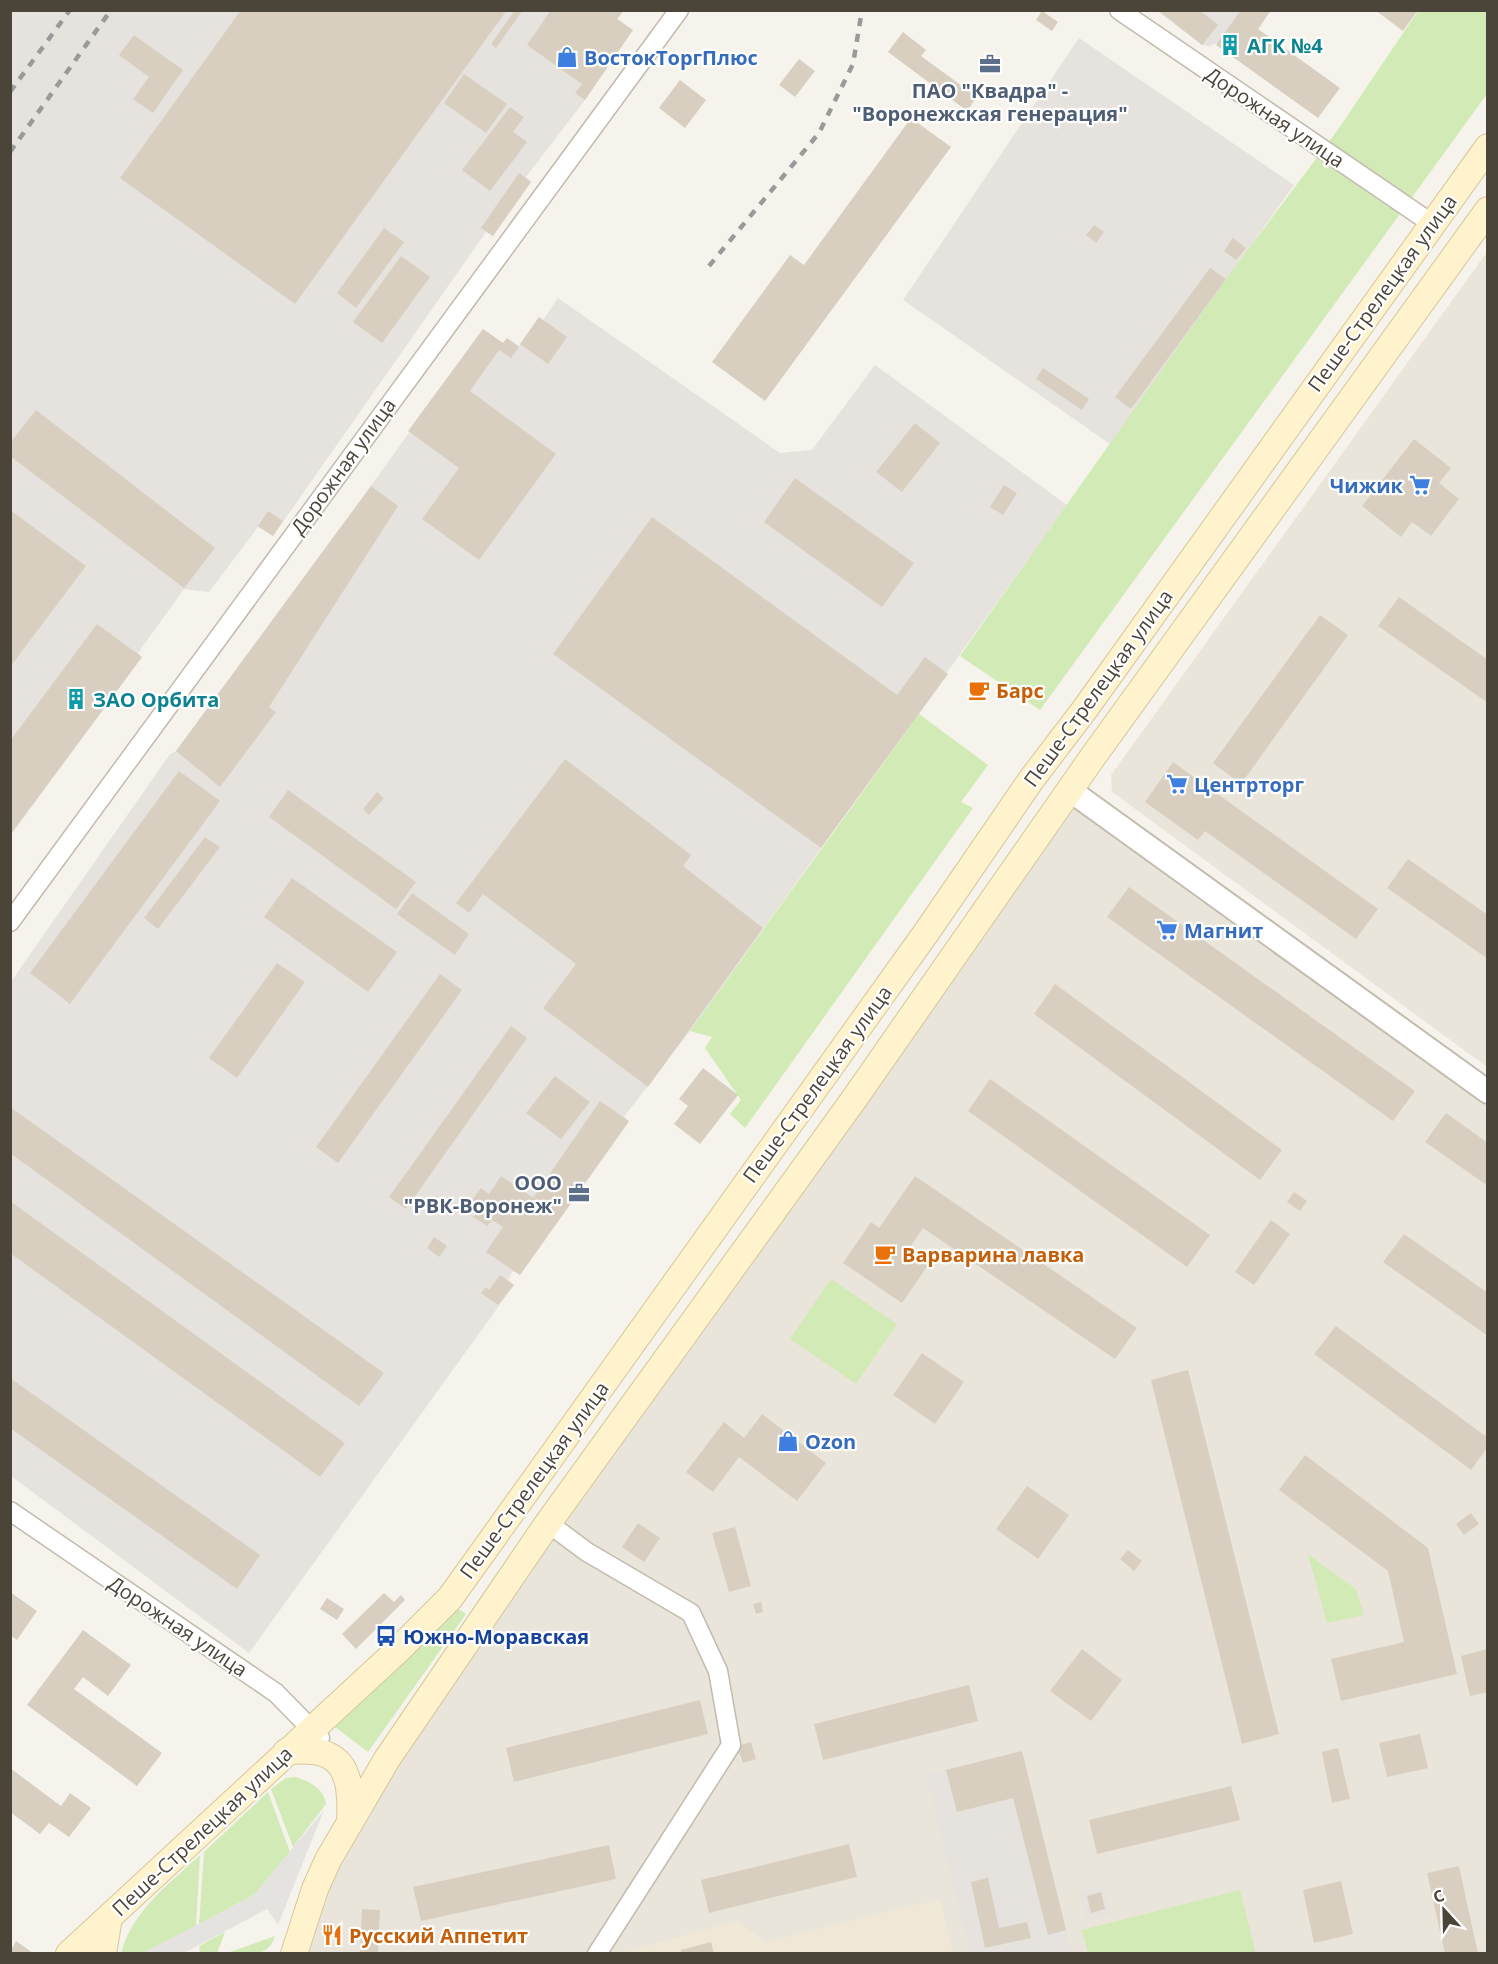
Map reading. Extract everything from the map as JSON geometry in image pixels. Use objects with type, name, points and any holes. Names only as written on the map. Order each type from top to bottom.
[{"type":"main road","name":"Пеше-Стрелецкая улица","points":[[69,1953],[313,1729],[450,1598],[926,933],[1030,780],[1085,709],[1431,223],[1488,147]]},
{"type":"main road","name":"Пеше-Стрелецкая улица","points":[[294,1953],[315,1889],[328,1860],[387,1759],[548,1523],[852,1102],[1092,758],[1488,210]]},
{"type":"main road","points":[[286,1752],[309,1749],[322,1751],[344,1770],[350,1783],[350,1824]]},
{"type":"main road","points":[[103,1953],[109,1917]]},
{"type":"street","name":"Дорожная улица","points":[[10,922],[679,10]]},
{"type":"street","name":"Дорожная улица","points":[[1119,10],[1431,223]]},
{"type":"street","points":[[1071,791],[1488,1092]]},
{"type":"street","name":"Дорожная улица","points":[[10,1511],[276,1693],[313,1729],[330,1756]]},
{"type":"street","points":[[548,1523],[587,1552],[691,1613],[718,1671],[731,1745],[597,1953]]},
{"type":"shaded area","points":[[619,10],[622,13],[617,19],[633,30],[585,100],[526,177],[531,182],[493,236],[486,232],[273,536],[258,527],[209,592],[184,589],[138,653],[142,657],[11,835],[11,11]]},
{"type":"shaded area","points":[[1157,11],[1271,11],[1258,29],[1209,46],[1202,45]]},
{"type":"shaded area","points":[[1079,38],[1294,185],[1110,444],[903,300]]},
{"type":"shaded area","points":[[1487,252],[1487,1067],[1112,792],[1111,775]]},
{"type":"shaded area","points":[[558,298],[780,453],[812,450],[875,365],[1067,505],[690,1031],[624,1117],[629,1122],[520,1275],[513,1271],[508,1280],[514,1285],[249,1653],[11,1476],[10,983],[170,754],[176,751],[483,329],[503,343],[507,338],[519,346],[539,317],[543,320]]},
{"type":"shaded area","points":[[1071,791],[1487,1092],[1487,1953],[294,1954],[328,1860]]},
{"type":"shaded area","points":[[1022,1751],[1072,1953],[970,1953],[926,1775]]},
{"type":"shaded area","points":[[324,1810],[278,1925],[267,1909],[184,1953],[143,1953],[254,1895]]},
{"type":"shaded area","points":[[1103,1886],[1111,1914],[1087,1921],[1079,1892]]},
{"type":"shaded area","points":[[940,1899],[953,1953],[617,1954],[737,1921],[766,1942]]},
{"type":"green space","points":[[1418,11],[1487,11],[1487,94],[1040,710],[960,656],[1226,279],[1337,131]]},
{"type":"green space","points":[[919,714],[988,765],[961,802],[973,808],[745,1128],[730,1114],[741,1100],[705,1048],[712,1037],[690,1031]]},
{"type":"green space","points":[[831,1279],[897,1324],[856,1384],[790,1339]]},
{"type":"green space","points":[[1308,1554],[1356,1589],[1364,1615],[1327,1623]]},
{"type":"green space","points":[[457,1608],[466,1614],[368,1752],[335,1727],[399,1668]]},
{"type":"green space","points":[[296,1777],[316,1786],[326,1804],[293,1847],[271,1789],[286,1778]]},
{"type":"green space","points":[[268,1792],[290,1852],[254,1895],[199,1924],[204,1852]]},
{"type":"green space","points":[[200,1855],[196,1926],[143,1953],[121,1954],[133,1925],[142,1912]]},
{"type":"green space","points":[[1240,1890],[1256,1953],[1088,1953],[1082,1930]]},
{"type":"green space","points":[[225,1932],[217,1953],[200,1953],[199,1946]]},
{"type":"green space","points":[[275,1936],[268,1948],[262,1952],[256,1954],[227,1953]]},
{"type":"building","points":[[241,10],[507,10],[295,304],[120,178]]},
{"type":"building","points":[[515,10],[523,10],[496,48],[491,44]]},
{"type":"building","points":[[551,10],[619,10],[622,13],[617,19],[633,30],[585,100],[575,93],[582,84],[527,45]]},
{"type":"building","points":[[1158,10],[1199,10],[1218,25],[1202,45]]},
{"type":"building","points":[[1241,10],[1271,10],[1258,29],[1340,88],[1318,118],[1216,45]]},
{"type":"building","points":[[1375,10],[1418,10],[1403,31]]},
{"type":"building","points":[[1042,11],[1058,22],[1052,31],[1036,20]]},
{"type":"building","points":[[903,32],[926,50],[921,56],[977,97],[967,111],[888,52]]},
{"type":"building","points":[[134,35],[183,70],[153,113],[133,99],[149,77],[119,55]]},
{"type":"building","points":[[799,59],[815,71],[795,97],[779,85]]},
{"type":"building","points":[[464,74],[507,104],[486,133],[444,103]]},
{"type":"building","points":[[680,80],[706,100],[685,128],[659,108]]},
{"type":"building","points":[[510,107],[524,117],[513,132],[527,142],[490,191],[462,170]]},
{"type":"building","points":[[911,118],[951,147],[765,401],[712,362],[790,255],[804,265]]},
{"type":"building","points":[[519,173],[531,182],[493,236],[481,228]]},
{"type":"building","points":[[1094,225],[1104,232],[1096,243],[1086,235]]},
{"type":"building","points":[[384,228],[404,242],[356,308],[337,293]]},
{"type":"building","points":[[1233,238],[1246,248],[1236,260],[1224,251]]},
{"type":"building","points":[[401,256],[430,277],[382,343],[353,322]]},
{"type":"building","points":[[1210,268],[1226,279],[1131,409],[1115,397]]},
{"type":"building","points":[[539,317],[567,337],[548,364],[520,344]]},
{"type":"building","points":[[483,329],[503,343],[507,338],[519,347],[511,358],[499,350],[470,391],[556,454],[479,560],[422,519],[459,468],[408,431]]},
{"type":"building","points":[[1043,368],[1089,399],[1082,410],[1036,379]]},
{"type":"building","points":[[36,410],[215,548],[184,588],[10,456],[10,443]]},
{"type":"building","points":[[915,423],[940,443],[902,492],[876,472]]},
{"type":"building","points":[[1414,439],[1451,468],[1439,483],[1459,499],[1431,536],[1412,522],[1401,537],[1362,506]]},
{"type":"building","points":[[795,478],[914,563],[882,607],[764,522]]},
{"type":"building","points":[[1004,485],[1017,493],[1003,515],[990,507]]},
{"type":"building","points":[[371,486],[398,506],[269,707],[276,712],[220,787],[176,751]]},
{"type":"building","points":[[10,510],[86,566],[10,667]]},
{"type":"building","points":[[268,511],[283,521],[273,536],[258,526]]},
{"type":"building","points":[[652,517],[897,695],[925,657],[948,674],[821,848],[553,654]]},
{"type":"building","points":[[1399,597],[1488,660],[1488,703],[1378,626]]},
{"type":"building","points":[[1320,615],[1348,635],[1241,784],[1213,763]]},
{"type":"building","name":"ЗАО Орбита","points":[[97,624],[142,657],[10,835],[10,741]]},
{"type":"building","points":[[565,759],[691,855],[683,866],[763,928],[648,1087],[543,1008],[576,964],[483,894],[469,913],[456,903]]},
{"type":"building","points":[[1173,762],[1378,909],[1356,939],[1205,831],[1198,840],[1145,802]]},
{"type":"building","points":[[179,771],[220,801],[70,1004],[30,973]]},
{"type":"building","points":[[288,790],[416,882],[396,909],[269,817]]},
{"type":"building","points":[[377,792],[384,798],[369,815],[363,809]]},
{"type":"building","points":[[205,837],[220,847],[158,929],[144,918]]},
{"type":"building","points":[[1408,859],[1488,915],[1488,959],[1387,888]]},
{"type":"building","points":[[292,878],[397,952],[368,992],[264,917]]},
{"type":"building","points":[[1129,887],[1415,1091],[1393,1121],[1107,917]]},
{"type":"building","points":[[412,893],[469,934],[455,955],[397,914]]},
{"type":"building","points":[[277,963],[305,982],[237,1078],[209,1058]]},
{"type":"building","points":[[440,974],[462,990],[338,1163],[316,1147]]},
{"type":"building","points":[[1055,984],[1282,1150],[1260,1180],[1034,1014]]},
{"type":"building","points":[[511,1026],[527,1038],[406,1209],[389,1197]]},
{"type":"building","points":[[703,1068],[738,1095],[700,1144],[674,1124],[688,1106],[679,1099]]},
{"type":"building","points":[[555,1076],[590,1102],[561,1139],[526,1113]]},
{"type":"building","points":[[990,1079],[1210,1235],[1187,1267],[968,1111]]},
{"type":"building","points":[[600,1101],[629,1121],[520,1275],[486,1252],[503,1227],[492,1220],[487,1226],[473,1217],[479,1209],[470,1203],[481,1188],[489,1194],[501,1176],[533,1198]]},
{"type":"building","points":[[10,1107],[384,1373],[359,1406],[10,1153]]},
{"type":"building","points":[[1446,1113],[1488,1143],[1488,1186],[1425,1142]]},
{"type":"building","points":[[915,1176],[1137,1328],[1115,1359],[923,1228],[910,1247],[931,1261],[902,1303],[843,1263],[871,1222],[879,1228]]},
{"type":"building","points":[[1294,1192],[1307,1201],[1300,1211],[1287,1202]]},
{"type":"building","points":[[10,1201],[345,1443],[320,1477],[10,1253]]},
{"type":"building","points":[[1271,1220],[1290,1234],[1254,1285],[1235,1272]]},
{"type":"building","points":[[1404,1234],[1488,1293],[1488,1336],[1383,1262]]},
{"type":"building","points":[[434,1237],[447,1246],[439,1257],[427,1248]]},
{"type":"building","points":[[500,1275],[514,1285],[498,1305],[481,1293],[486,1287],[489,1290]]},
{"type":"building","points":[[1336,1326],[1488,1438],[1488,1447],[1471,1470],[1314,1354]]},
{"type":"building","points":[[922,1353],[964,1382],[935,1424],[893,1395]]},
{"type":"building","points":[[1188,1370],[1279,1734],[1242,1744],[1151,1380]]},
{"type":"building","points":[[10,1378],[260,1555],[237,1589],[10,1428]]},
{"type":"building","points":[[762,1414],[826,1463],[797,1501],[739,1457],[713,1492],[686,1472],[724,1422],[744,1438]]},
{"type":"building","points":[[1305,1455],[1428,1548],[1457,1674],[1341,1701],[1331,1659],[1404,1642],[1388,1571],[1279,1490]]},
{"type":"building","points":[[1027,1486],[1069,1515],[1038,1559],[996,1529]]},
{"type":"building","points":[[1471,1513],[1479,1524],[1464,1535],[1456,1524]]},
{"type":"building","points":[[638,1523],[660,1538],[644,1562],[622,1547]]},
{"type":"building","points":[[735,1527],[751,1586],[729,1592],[712,1533]]},
{"type":"building","points":[[1128,1550],[1142,1561],[1134,1571],[1120,1559]]},
{"type":"building","points":[[10,1592],[37,1611],[17,1640],[10,1635]]},
{"type":"building","points":[[384,1593],[394,1602],[401,1595],[405,1600],[356,1649],[342,1634]]},
{"type":"building","points":[[327,1598],[344,1609],[337,1620],[320,1609]]},
{"type":"building","points":[[761,1602],[763,1612],[756,1614],[753,1604]]},
{"type":"building","points":[[83,1630],[131,1665],[108,1696],[83,1677],[74,1689],[162,1753],[137,1786],[27,1705]]},
{"type":"building","points":[[1082,1649],[1122,1680],[1091,1721],[1050,1691]]},
{"type":"building","points":[[1488,1649],[1488,1692],[1470,1696],[1461,1656]]},
{"type":"building","points":[[969,1685],[978,1721],[823,1760],[814,1724]]},
{"type":"building","points":[[700,1700],[708,1734],[514,1782],[506,1748]]},
{"type":"building","points":[[1420,1734],[1428,1768],[1387,1777],[1379,1743]]},
{"type":"building","points":[[751,1742],[756,1759],[743,1763],[737,1746]]},
{"type":"building","points":[[1338,1748],[1350,1799],[1332,1803],[1322,1752]]},
{"type":"building","points":[[1022,1751],[1066,1930],[1048,1935],[1013,1798],[957,1812],[946,1770]]},
{"type":"building","points":[[10,1768],[61,1806],[70,1793],[91,1808],[69,1837],[49,1823],[40,1834],[10,1812]]},
{"type":"building","points":[[1231,1786],[1240,1820],[1097,1854],[1089,1820]]},
{"type":"building","points":[[849,1844],[857,1877],[709,1913],[701,1880]]},
{"type":"building","points":[[609,1845],[616,1879],[421,1921],[413,1887]]},
{"type":"building","points":[[1459,1866],[1478,1954],[1445,1954],[1427,1873]]},
{"type":"building","points":[[988,1878],[999,1928],[1027,1922],[1031,1938],[985,1948],[971,1882]]},
{"type":"building","points":[[1341,1881],[1353,1934],[1314,1943],[1303,1890]]},
{"type":"building","points":[[1101,1892],[1105,1909],[1091,1913],[1087,1896]]},
{"type":"building","points":[[362,1909],[380,1910],[378,1954],[360,1953]]},
{"type":"building","points":[[16,1941],[26,1948],[34,1954],[10,1952]]},
{"type":"building","points":[[711,1942],[714,1954],[681,1954],[681,1950]]},
{"type":"railway","points":[[10,92],[70,10]]},
{"type":"railway","points":[[10,152],[111,10]]},
{"type":"railway","points":[[709,266],[819,133],[853,64],[862,10]]},
{"type":"place","name":"АГК №4","points":[[1230,45]]},
{"type":"place","name":"ВостокТоргПлюс","points":[[567,57]]},
{"type":"place","name":"ПАО \"Квадра\" - \"Воронежская генерация\"","points":[[990,64]]},
{"type":"place","name":"Чижик","points":[[1420,485]]},
{"type":"place","name":"Барс","points":[[979,690]]},
{"type":"place","name":"ЗАО Орбита","points":[[76,699]]},
{"type":"place","name":"Центрторг","points":[[1177,784]]},
{"type":"place","name":"Магнит","points":[[1167,930]]},
{"type":"place","name":"ООО \"РВК-Воронеж\"","points":[[579,1193]]},
{"type":"place","name":"Варварина лавка","points":[[885,1254]]},
{"type":"place","name":"Ozon","points":[[788,1441]]},
{"type":"place","name":"Южно-Моравская","points":[[386,1636]]},
{"type":"place","name":"Русский Аппетит","points":[[332,1935]]}]
